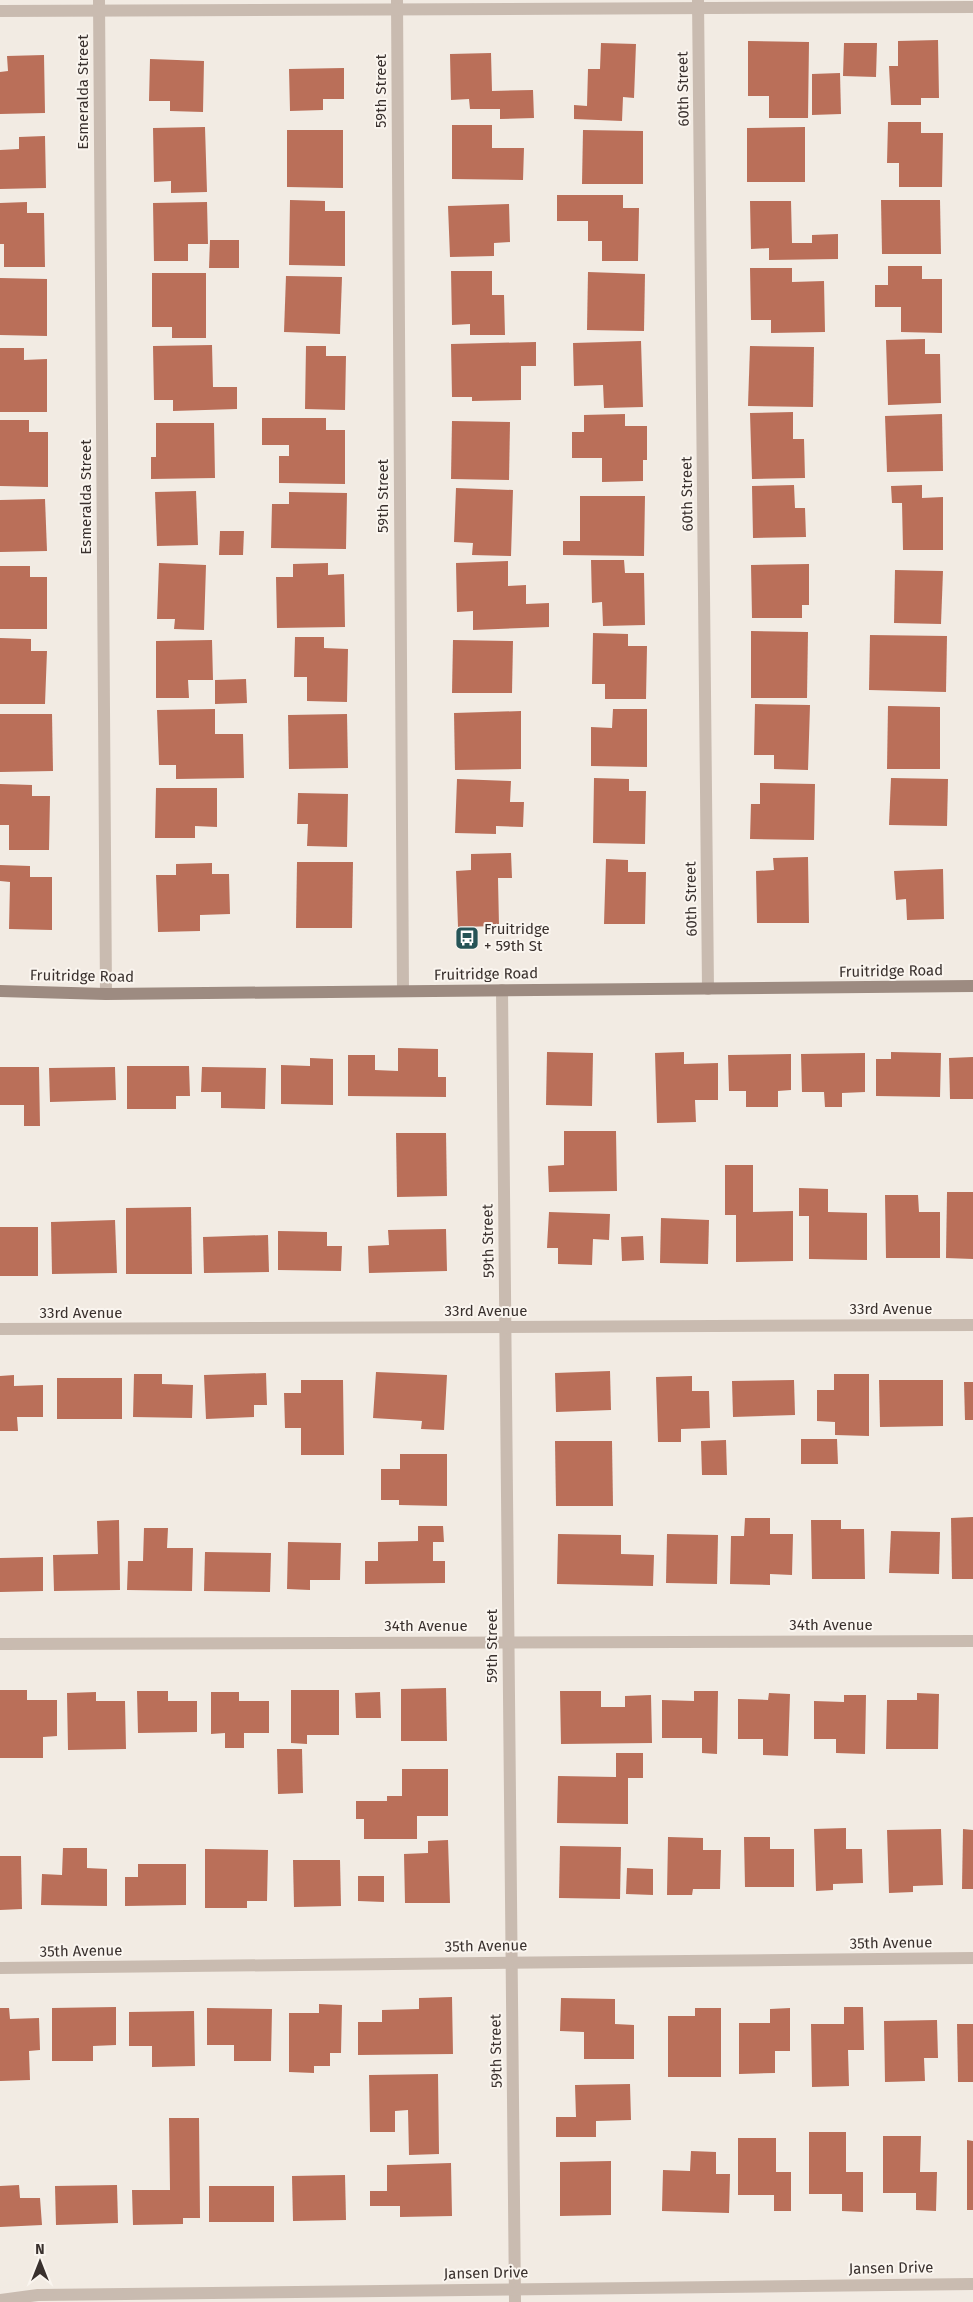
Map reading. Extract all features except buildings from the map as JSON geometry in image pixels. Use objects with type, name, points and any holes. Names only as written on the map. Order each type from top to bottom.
[{"type":"main road","name":"Fruitridge Road","points":[[0,991],[106,994],[973,986]]},
{"type":"street","points":[[0,12],[99,5],[698,4],[973,7]]},
{"type":"street","name":"60th Street","points":[[698,4],[708,988]]},
{"type":"street","name":"Esmeralda Street","points":[[99,5],[106,994]]},
{"type":"street","name":"59th Street","points":[[397,6],[402,991]]},
{"type":"street","name":"59th Street","points":[[502,990],[515,2302]]},
{"type":"street","name":"33rd Avenue","points":[[0,1330],[973,1324]]},
{"type":"street","name":"34th Avenue","points":[[0,1644],[973,1641]]},
{"type":"street","name":"35th Avenue","points":[[0,1968],[973,1958]]},
{"type":"street","name":"Jansen Drive","points":[[0,2300],[38,2295],[973,2284]]},
{"type":"place","name":"Fruitridge + 59th St","points":[[467,938]]}]
